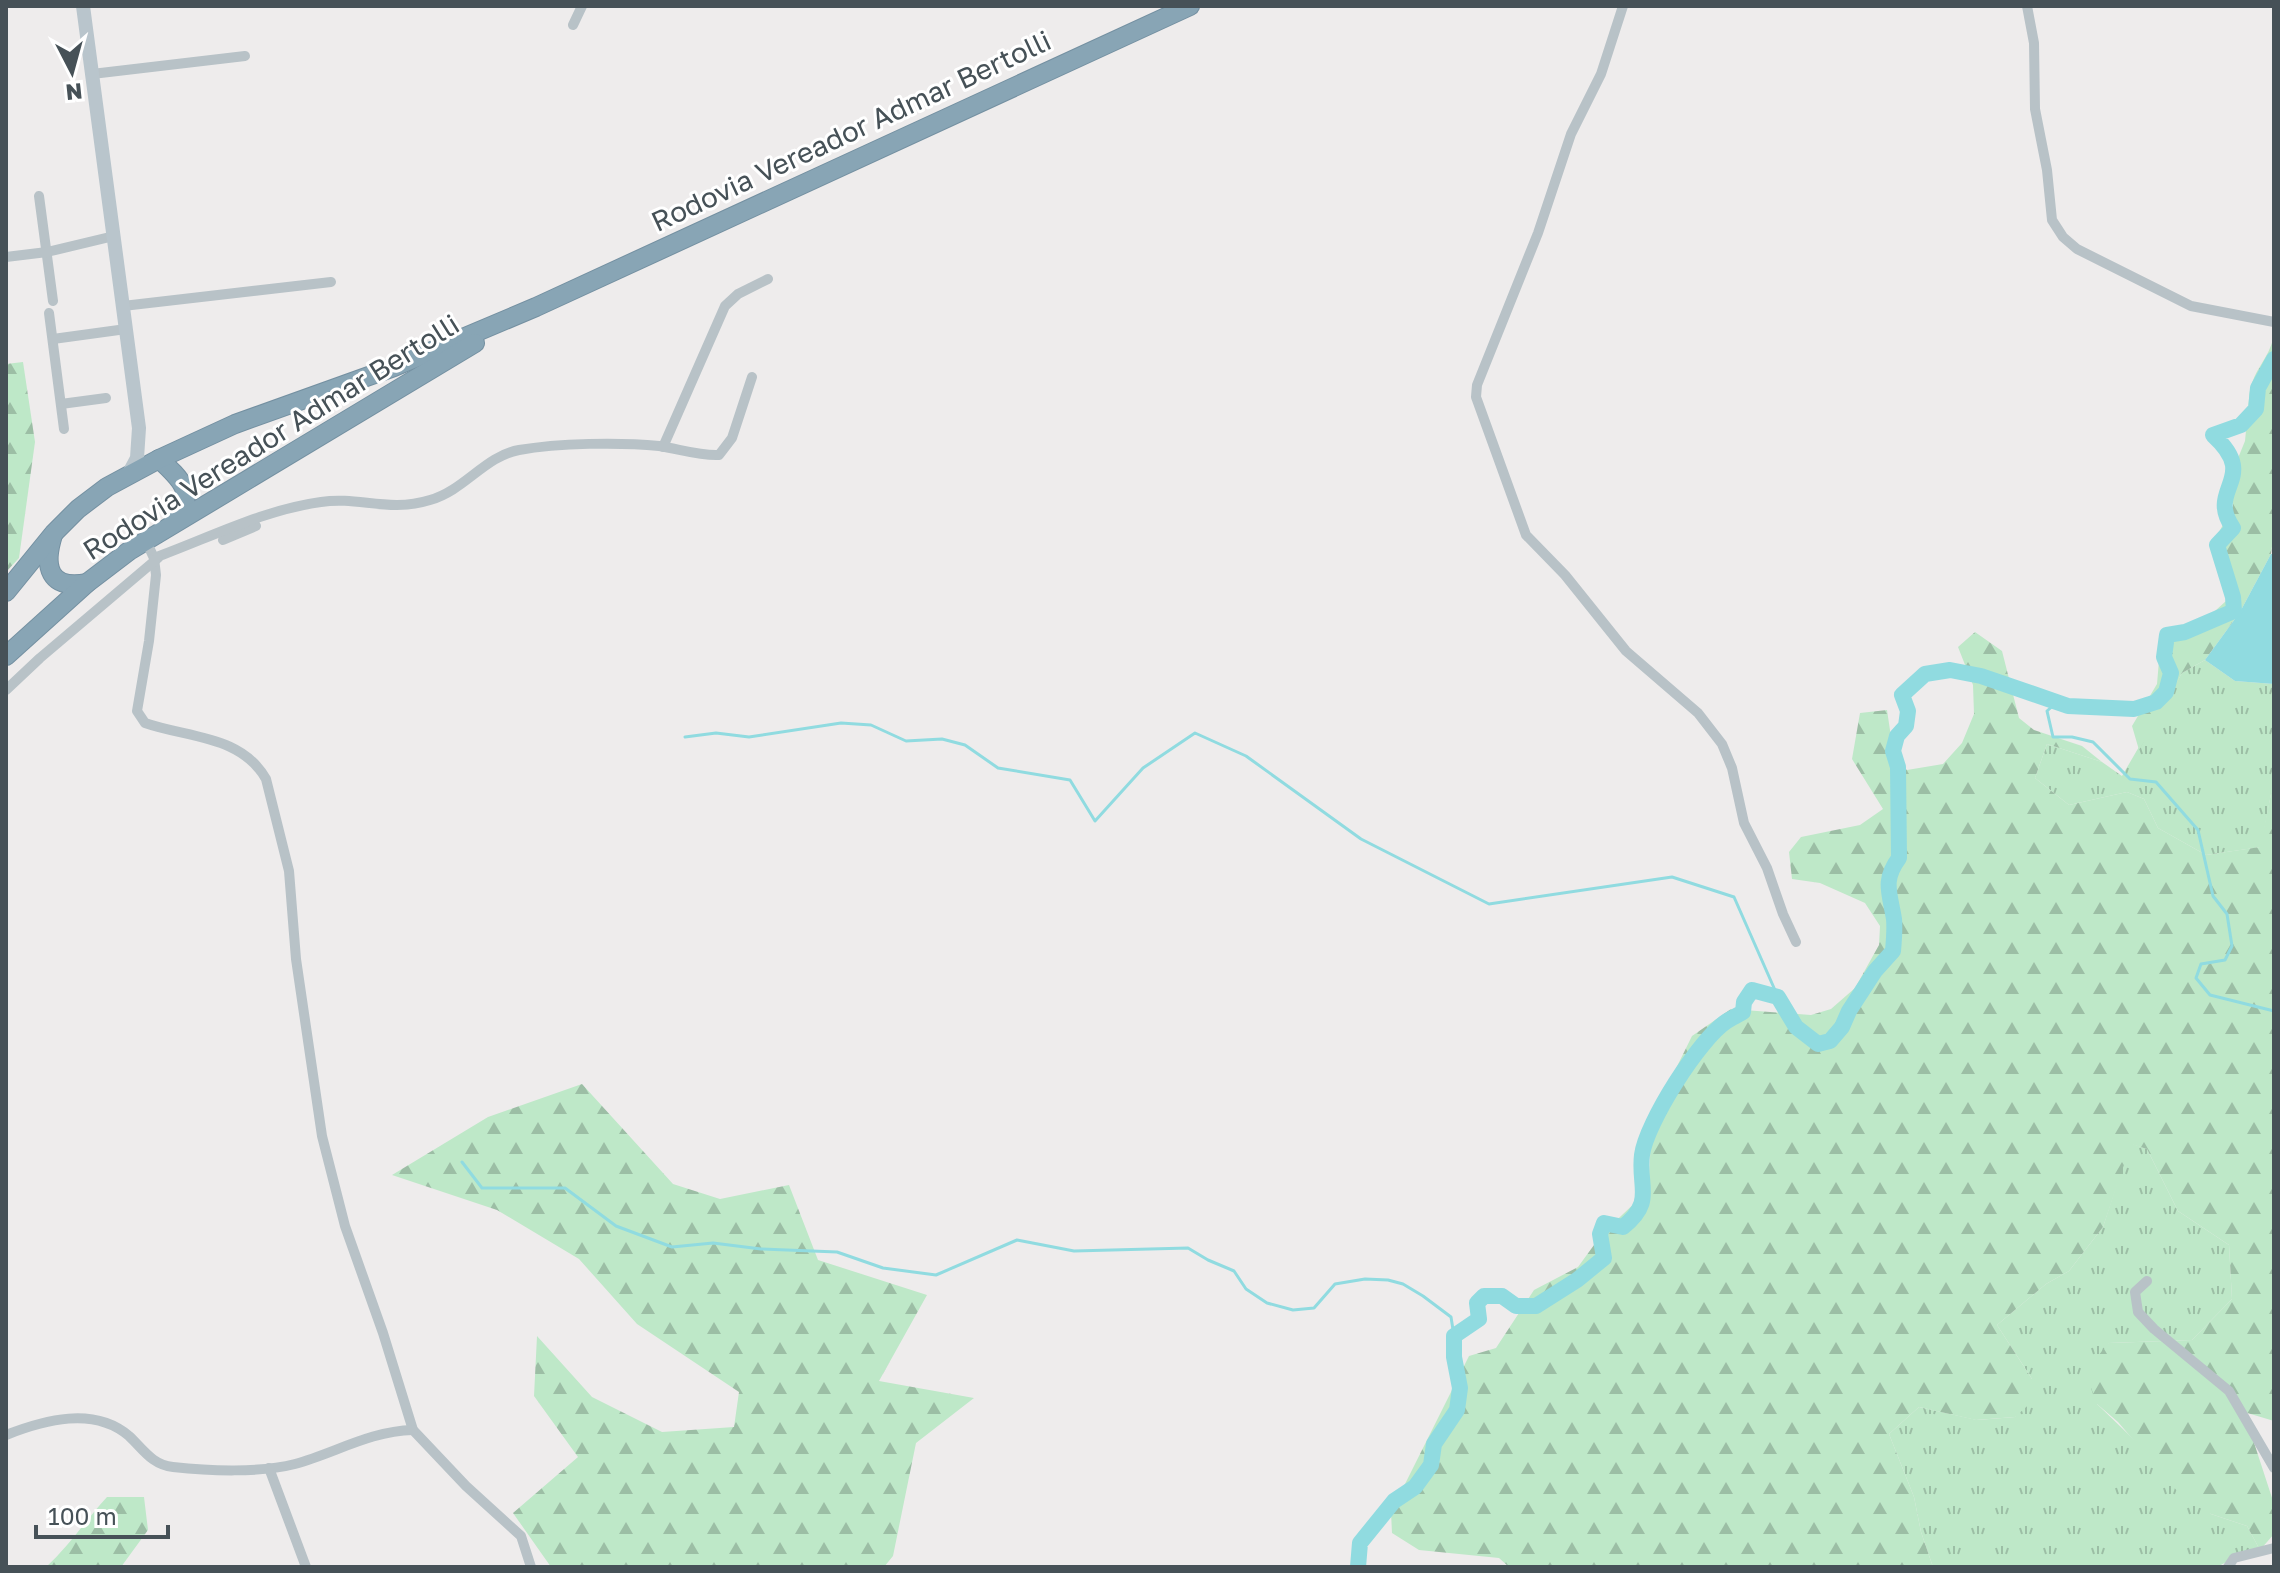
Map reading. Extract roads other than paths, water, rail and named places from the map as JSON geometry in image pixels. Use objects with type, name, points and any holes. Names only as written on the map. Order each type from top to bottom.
[{"type":"highway","name":"Rodovia Vereador Admar Bertolli","points":[[6,592],[54,533],[90,499],[159,459],[235,424],[394,367],[536,307],[1190,6]]},
{"type":"highway","name":"Rodovia Vereador Admar Bertolli","points":[[6,656],[87,583],[146,541],[536,307]]},
{"type":"highway","points":[[159,459],[174,472],[185,489],[184,508],[170,526]]},
{"type":"highway","points":[[54,533],[48,556],[50,573],[71,585],[87,583]]},
{"type":"street","points":[[83,6],[139,428],[137,458],[127,475]]},
{"type":"street","points":[[573,25],[582,6]]},
{"type":"street","points":[[1623,6],[1605,64],[1571,134],[1538,233],[1476,391],[1478,405],[1526,535],[1565,575],[1626,651],[1698,713],[1722,744],[1732,768],[1744,823],[1767,868],[1796,942]]},
{"type":"street","points":[[2027,6],[2034,43],[2035,109],[2047,170],[2050,209],[2052,220],[2063,237],[2077,249],[2191,306],[2274,322]]},
{"type":"street","points":[[92,74],[245,56]]},
{"type":"street","points":[[39,196],[53,301]]},
{"type":"street","points":[[6,257],[47,252],[114,236]]},
{"type":"street","points":[[663,447],[725,306],[738,294],[768,279]]},
{"type":"street","points":[[123,306],[331,282]]},
{"type":"street","points":[[49,313],[64,429]]},
{"type":"street","points":[[53,339],[126,329]]},
{"type":"street","points":[[6,690],[154,558],[212,540],[252,520],[291,509],[332,501],[391,507],[418,504],[457,489],[495,459],[518,450],[621,444],[715,456],[723,453],[736,428],[752,377]]},
{"type":"street","points":[[61,404],[106,398]]},
{"type":"street","points":[[139,428],[149,448],[159,459]]},
{"type":"street","points":[[146,541],[154,558],[156,575],[152,622],[137,711],[145,723],[203,736],[236,750],[259,767],[266,779],[289,871],[296,959],[322,1136],[345,1226],[413,1430],[466,1486],[521,1536],[531,1567]]},
{"type":"street","points":[[2147,1281],[2135,1292],[2138,1312],[2229,1391],[2274,1468]]},
{"type":"street","points":[[6,1435],[56,1420],[90,1420],[117,1428],[162,1465],[269,1468],[298,1463],[384,1432],[413,1430]]},
{"type":"street","points":[[269,1468],[306,1567]]},
{"type":"street","points":[[2231,1563],[2274,1548]]},
{"type":"water","points":[[2271,554],[2274,554],[2274,684],[2235,681],[2205,660],[2240,612]]},
{"type":"waterway","points":[[1358,1567],[1360,1543],[1394,1501],[1415,1487],[1431,1465],[1434,1444],[1457,1410],[1460,1388],[1454,1357],[1454,1336],[1479,1319],[1477,1303],[1484,1296],[1502,1296],[1516,1306],[1536,1306],[1577,1280],[1604,1258],[1600,1234],[1604,1223],[1623,1227],[1639,1209],[1643,1194],[1642,1155],[1664,1103],[1689,1062],[1716,1030],[1743,1012],[1744,1002],[1752,990],[1778,997],[1796,1027],[1818,1044],[1830,1041],[1842,1027],[1875,971],[1893,951],[1894,923],[1889,881],[1899,858],[1898,767],[1893,751],[1897,736],[1906,726],[1908,711],[1902,695],[1925,674],[1950,670],[1981,676],[2068,706],[2134,709],[2156,702],[2166,692],[2171,673],[2164,657],[2167,635],[2185,632],[2234,611],[2233,597],[2217,545],[2233,528],[2226,514],[2225,503],[2233,473],[2232,462],[2213,435],[2241,425],[2256,409],[2258,388],[2274,359]]},
{"type":"waterway","points":[[2057,702],[2047,711],[2053,737],[2093,742],[2130,779],[2156,782],[2198,830],[2213,896],[2227,914],[2232,946],[2225,960],[2201,964],[2196,978],[2210,995],[2274,1011]]},
{"type":"waterway","points":[[685,737],[716,733],[749,737],[841,723],[871,725],[906,741],[942,739],[965,745],[998,768],[1070,780],[1095,821],[1143,768],[1195,733],[1246,756],[1361,839],[1489,904],[1672,877],[1734,897],[1778,997]]},
{"type":"waterway","points":[[462,1162],[482,1188],[565,1188],[616,1226],[672,1247],[713,1243],[761,1249],[837,1252],[883,1268],[936,1275],[1017,1240],[1074,1251],[1188,1248],[1234,1271],[1246,1289],[1267,1303],[1293,1310],[1314,1308],[1335,1284],[1365,1279],[1403,1284],[1451,1317],[1454,1336]]}]
